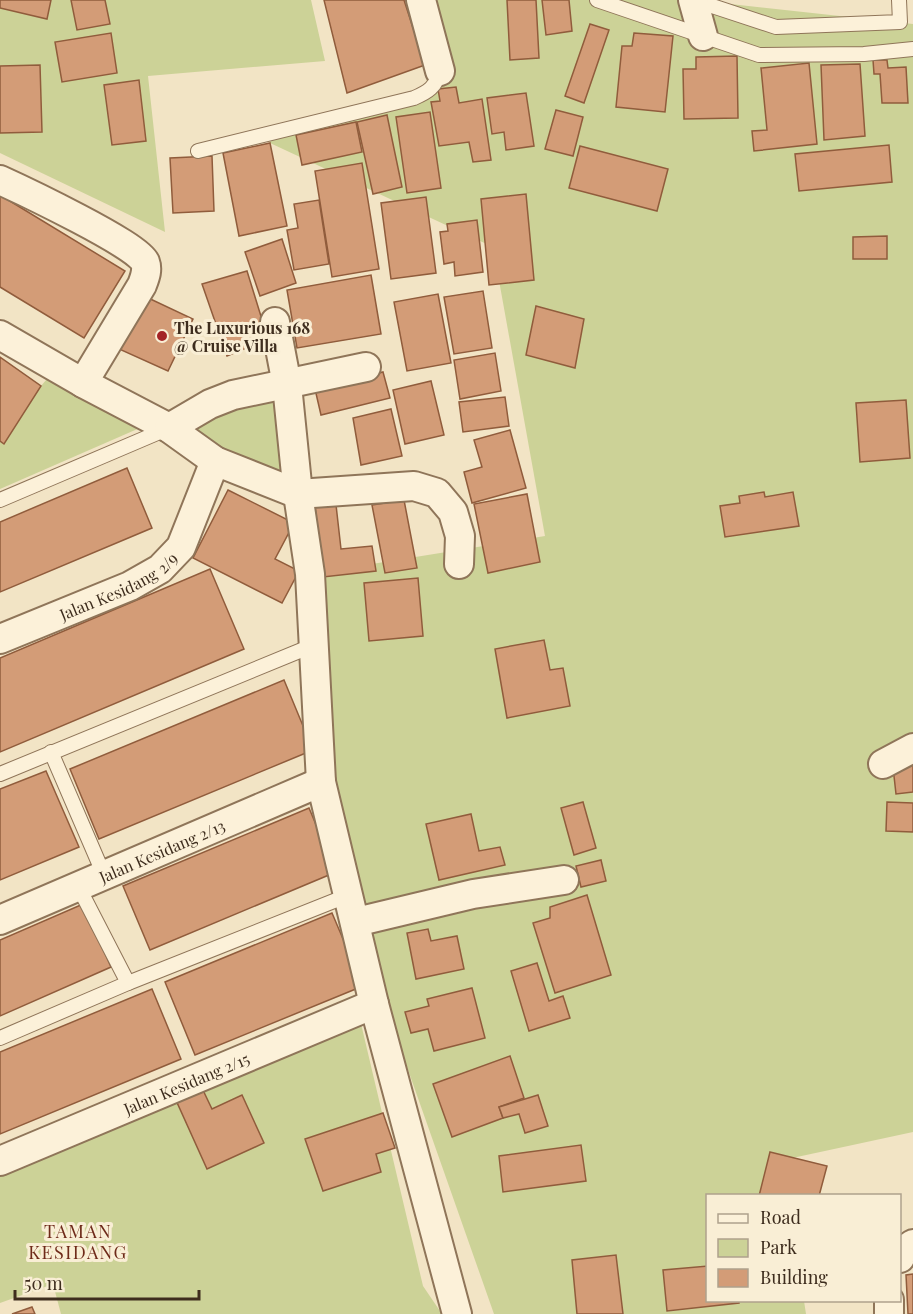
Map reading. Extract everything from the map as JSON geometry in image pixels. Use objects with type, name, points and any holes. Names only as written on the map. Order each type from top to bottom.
[{"type":"street","points":[[421,0],[440,71]]},
{"type":"street","points":[[693,0],[703,36]]},
{"type":"street","points":[[0,180],[102,232],[136,252],[145,261],[147,271],[142,285],[83,383]]},
{"type":"street","points":[[275,322],[287,385],[298,494],[310,574],[321,782],[374,1004],[457,1314]]},
{"type":"street","points":[[0,335],[83,383],[169,428],[215,461],[298,494],[414,486],[437,493],[453,512],[460,536],[459,564]]},
{"type":"street","points":[[169,428],[210,404],[233,395],[366,367]]},
{"type":"street","name":"Jalan Kesidang 2/9","points":[[0,639],[130,586],[160,568],[181,547],[215,461]]},
{"type":"street","points":[[883,764],[913,748]]},
{"type":"street","name":"Jalan Kesidang 2/13","points":[[0,920],[321,782]]},
{"type":"street","points":[[352,908],[473,894],[564,880]]},
{"type":"street","name":"Jalan Kesidang 2/15","points":[[0,1161],[374,1004]]},
{"type":"street","points":[[901,1256],[903,1251],[913,1244]]},
{"type":"lane","points":[[597,0],[759,55],[864,54],[913,49]]},
{"type":"lane","points":[[693,0],[776,27],[900,22],[899,0]]},
{"type":"lane","points":[[198,151],[414,98],[428,92],[438,82],[440,71]]},
{"type":"lane","points":[[0,500],[169,428]]},
{"type":"lane","points":[[0,774],[314,645]]},
{"type":"lane","points":[[51,752],[104,875]]},
{"type":"lane","points":[[78,886],[128,983]]},
{"type":"lane","points":[[0,1038],[128,983],[352,908]]},
{"type":"green space","points":[[0,0],[311,0],[325,61],[148,76],[165,232],[0,153]]},
{"type":"green space","points":[[417,0],[694,0],[913,24],[913,1132],[783,1160],[788,1194],[706,1194],[706,1302],[804,1302],[806,1314],[494,1314],[356,922],[321,782],[310,574],[545,536],[493,247],[270,143],[267,134],[428,92]]},
{"type":"green space","points":[[52,373],[142,427],[0,489],[0,441],[4,444],[41,386]]},
{"type":"green space","points":[[287,385],[298,492],[169,428]]},
{"type":"green space","points":[[358,1011],[423,1286],[442,1314],[61,1314],[53,1284],[0,1303],[0,1160]]},
{"type":"building","points":[[0,0],[51,0],[47,19],[0,8]]},
{"type":"building","points":[[71,0],[105,0],[110,24],[77,30]]},
{"type":"building","points":[[324,0],[404,0],[425,65],[347,93]]},
{"type":"building","points":[[507,0],[536,0],[539,58],[510,60]]},
{"type":"building","points":[[542,0],[569,0],[572,31],[546,35]]},
{"type":"building","points":[[590,24],[609,30],[584,103],[565,96]]},
{"type":"building","points":[[111,33],[117,73],[62,82],[55,42]]},
{"type":"building","points":[[634,33],[673,36],[665,112],[616,107],[622,46],[632,46]]},
{"type":"building","points":[[737,56],[738,118],[684,119],[683,69],[696,69],[696,57]]},
{"type":"building","points":[[873,60],[887,60],[888,68],[906,67],[908,103],[882,103],[880,74],[874,74]]},
{"type":"building","points":[[809,63],[817,144],[754,151],[752,131],[767,130],[761,68]]},
{"type":"building","points":[[860,64],[865,136],[824,140],[821,65]]},
{"type":"building","points":[[40,65],[42,132],[0,133],[0,66]]},
{"type":"building","points":[[139,80],[146,141],[112,145],[104,85]]},
{"type":"building","points":[[456,87],[459,103],[482,99],[491,160],[473,162],[469,142],[439,146],[431,102],[440,101],[438,89]]},
{"type":"building","points":[[526,93],[534,146],[506,150],[504,132],[492,134],[487,98]]},
{"type":"building","points":[[556,110],[583,117],[573,156],[545,149]]},
{"type":"building","points":[[430,112],[441,188],[407,193],[396,117]]},
{"type":"building","points":[[387,115],[402,187],[373,194],[357,122]]},
{"type":"building","points":[[356,122],[362,152],[302,165],[296,135]]},
{"type":"building","points":[[270,143],[287,226],[239,236],[223,153]]},
{"type":"building","points":[[889,145],[892,182],[799,191],[795,154]]},
{"type":"building","points":[[580,146],[668,169],[657,211],[569,188]]},
{"type":"building","points":[[212,156],[214,211],[173,213],[170,158]]},
{"type":"building","points":[[362,163],[379,269],[332,277],[315,171]]},
{"type":"building","points":[[526,194],[534,280],[489,285],[481,199]]},
{"type":"building","points":[[0,195],[125,271],[84,338],[0,287]]},
{"type":"building","points":[[426,197],[436,273],[391,279],[381,203]]},
{"type":"building","points":[[319,200],[329,264],[294,270],[287,230],[298,228],[294,204]]},
{"type":"building","points":[[477,220],[483,272],[455,276],[454,262],[444,264],[440,232],[448,231],[447,224]]},
{"type":"building","points":[[887,236],[887,259],[853,259],[853,237]]},
{"type":"building","points":[[282,239],[296,283],[260,296],[245,252]]},
{"type":"building","points":[[247,271],[268,339],[227,356],[202,284]]},
{"type":"building","points":[[371,275],[381,334],[297,348],[287,290]]},
{"type":"building","points":[[483,291],[492,348],[454,354],[444,297]]},
{"type":"building","points":[[438,294],[451,363],[407,371],[394,302]]},
{"type":"building","points":[[144,296],[193,319],[168,371],[119,349]]},
{"type":"building","points":[[536,306],[584,319],[575,368],[526,355]]},
{"type":"building","points":[[495,353],[501,391],[460,399],[454,360]]},
{"type":"building","points":[[0,357],[41,386],[4,444],[0,441]]},
{"type":"building","points":[[383,372],[390,398],[321,415],[315,389]]},
{"type":"building","points":[[431,381],[444,435],[405,444],[393,390]]},
{"type":"building","points":[[505,397],[509,426],[463,432],[459,402]]},
{"type":"building","points":[[906,400],[910,458],[860,462],[856,403]]},
{"type":"building","points":[[391,409],[402,456],[361,465],[353,418]]},
{"type":"building","points":[[510,430],[526,488],[472,503],[464,472],[482,467],[474,440]]},
{"type":"building","points":[[127,468],[152,528],[0,592],[0,522]]},
{"type":"building","points":[[228,490],[294,523],[275,559],[299,571],[282,603],[193,558]]},
{"type":"building","points":[[764,492],[765,497],[793,492],[799,526],[725,537],[720,506],[740,503],[739,496]]},
{"type":"building","points":[[527,494],[540,562],[488,573],[474,504]]},
{"type":"building","points":[[335,496],[341,549],[372,546],[376,571],[323,577],[314,498]]},
{"type":"building","points":[[404,500],[417,568],[385,573],[372,505]]},
{"type":"building","points":[[210,569],[244,649],[0,752],[0,658]]},
{"type":"building","points":[[418,578],[423,636],[369,641],[364,583]]},
{"type":"building","points":[[544,640],[550,670],[563,668],[570,706],[507,718],[495,649]]},
{"type":"building","points":[[284,680],[313,750],[99,839],[70,769]]},
{"type":"building","points":[[913,765],[913,792],[896,794],[893,767]]},
{"type":"building","points":[[46,771],[79,847],[0,880],[0,789]]},
{"type":"building","points":[[583,802],[596,848],[574,855],[561,808]]},
{"type":"building","points":[[887,802],[913,803],[913,832],[886,831]]},
{"type":"building","points":[[309,808],[336,872],[150,950],[123,886]]},
{"type":"building","points":[[471,814],[479,851],[500,847],[505,865],[439,880],[426,824]]},
{"type":"building","points":[[601,860],[606,881],[581,887],[576,866]]},
{"type":"building","points":[[587,895],[611,975],[555,993],[533,923],[550,918],[550,907]]},
{"type":"building","points":[[83,904],[111,967],[0,1016],[0,940]]},
{"type":"building","points":[[332,913],[363,986],[195,1055],[165,982]]},
{"type":"building","points":[[428,929],[431,941],[457,936],[464,969],[416,979],[407,933]]},
{"type":"building","points":[[537,963],[549,1001],[563,996],[570,1018],[529,1031],[511,971]]},
{"type":"building","points":[[472,988],[485,1038],[434,1051],[428,1029],[411,1033],[405,1012],[429,1006],[427,999]]},
{"type":"building","points":[[152,989],[181,1059],[0,1134],[0,1052]]},
{"type":"building","points":[[510,1056],[524,1098],[499,1107],[503,1118],[452,1137],[433,1084]]},
{"type":"building","points":[[201,1086],[212,1109],[242,1095],[264,1143],[207,1169],[175,1098]]},
{"type":"building","points":[[538,1095],[548,1126],[525,1133],[519,1114],[503,1118],[499,1107]]},
{"type":"building","points":[[383,1113],[395,1148],[376,1154],[381,1172],[323,1191],[305,1139]]},
{"type":"building","points":[[581,1145],[586,1181],[503,1192],[499,1156]]},
{"type":"building","points":[[770,1152],[827,1166],[820,1194],[760,1194]]},
{"type":"building","points":[[616,1255],[623,1314],[577,1314],[572,1260]]},
{"type":"building","points":[[706,1266],[706,1302],[739,1303],[667,1311],[663,1270]]},
{"type":"building","points":[[913,1274],[913,1314],[908,1314],[906,1275]]},
{"type":"building","points":[[32,1307],[35,1314],[12,1314]]},
{"type":"place","name":"The Luxurious 168 @ Cruise Villa","points":[[162,336]]},
{"type":"district","name":"TAMAN KESIDANG","points":[[78,1241]]}]
